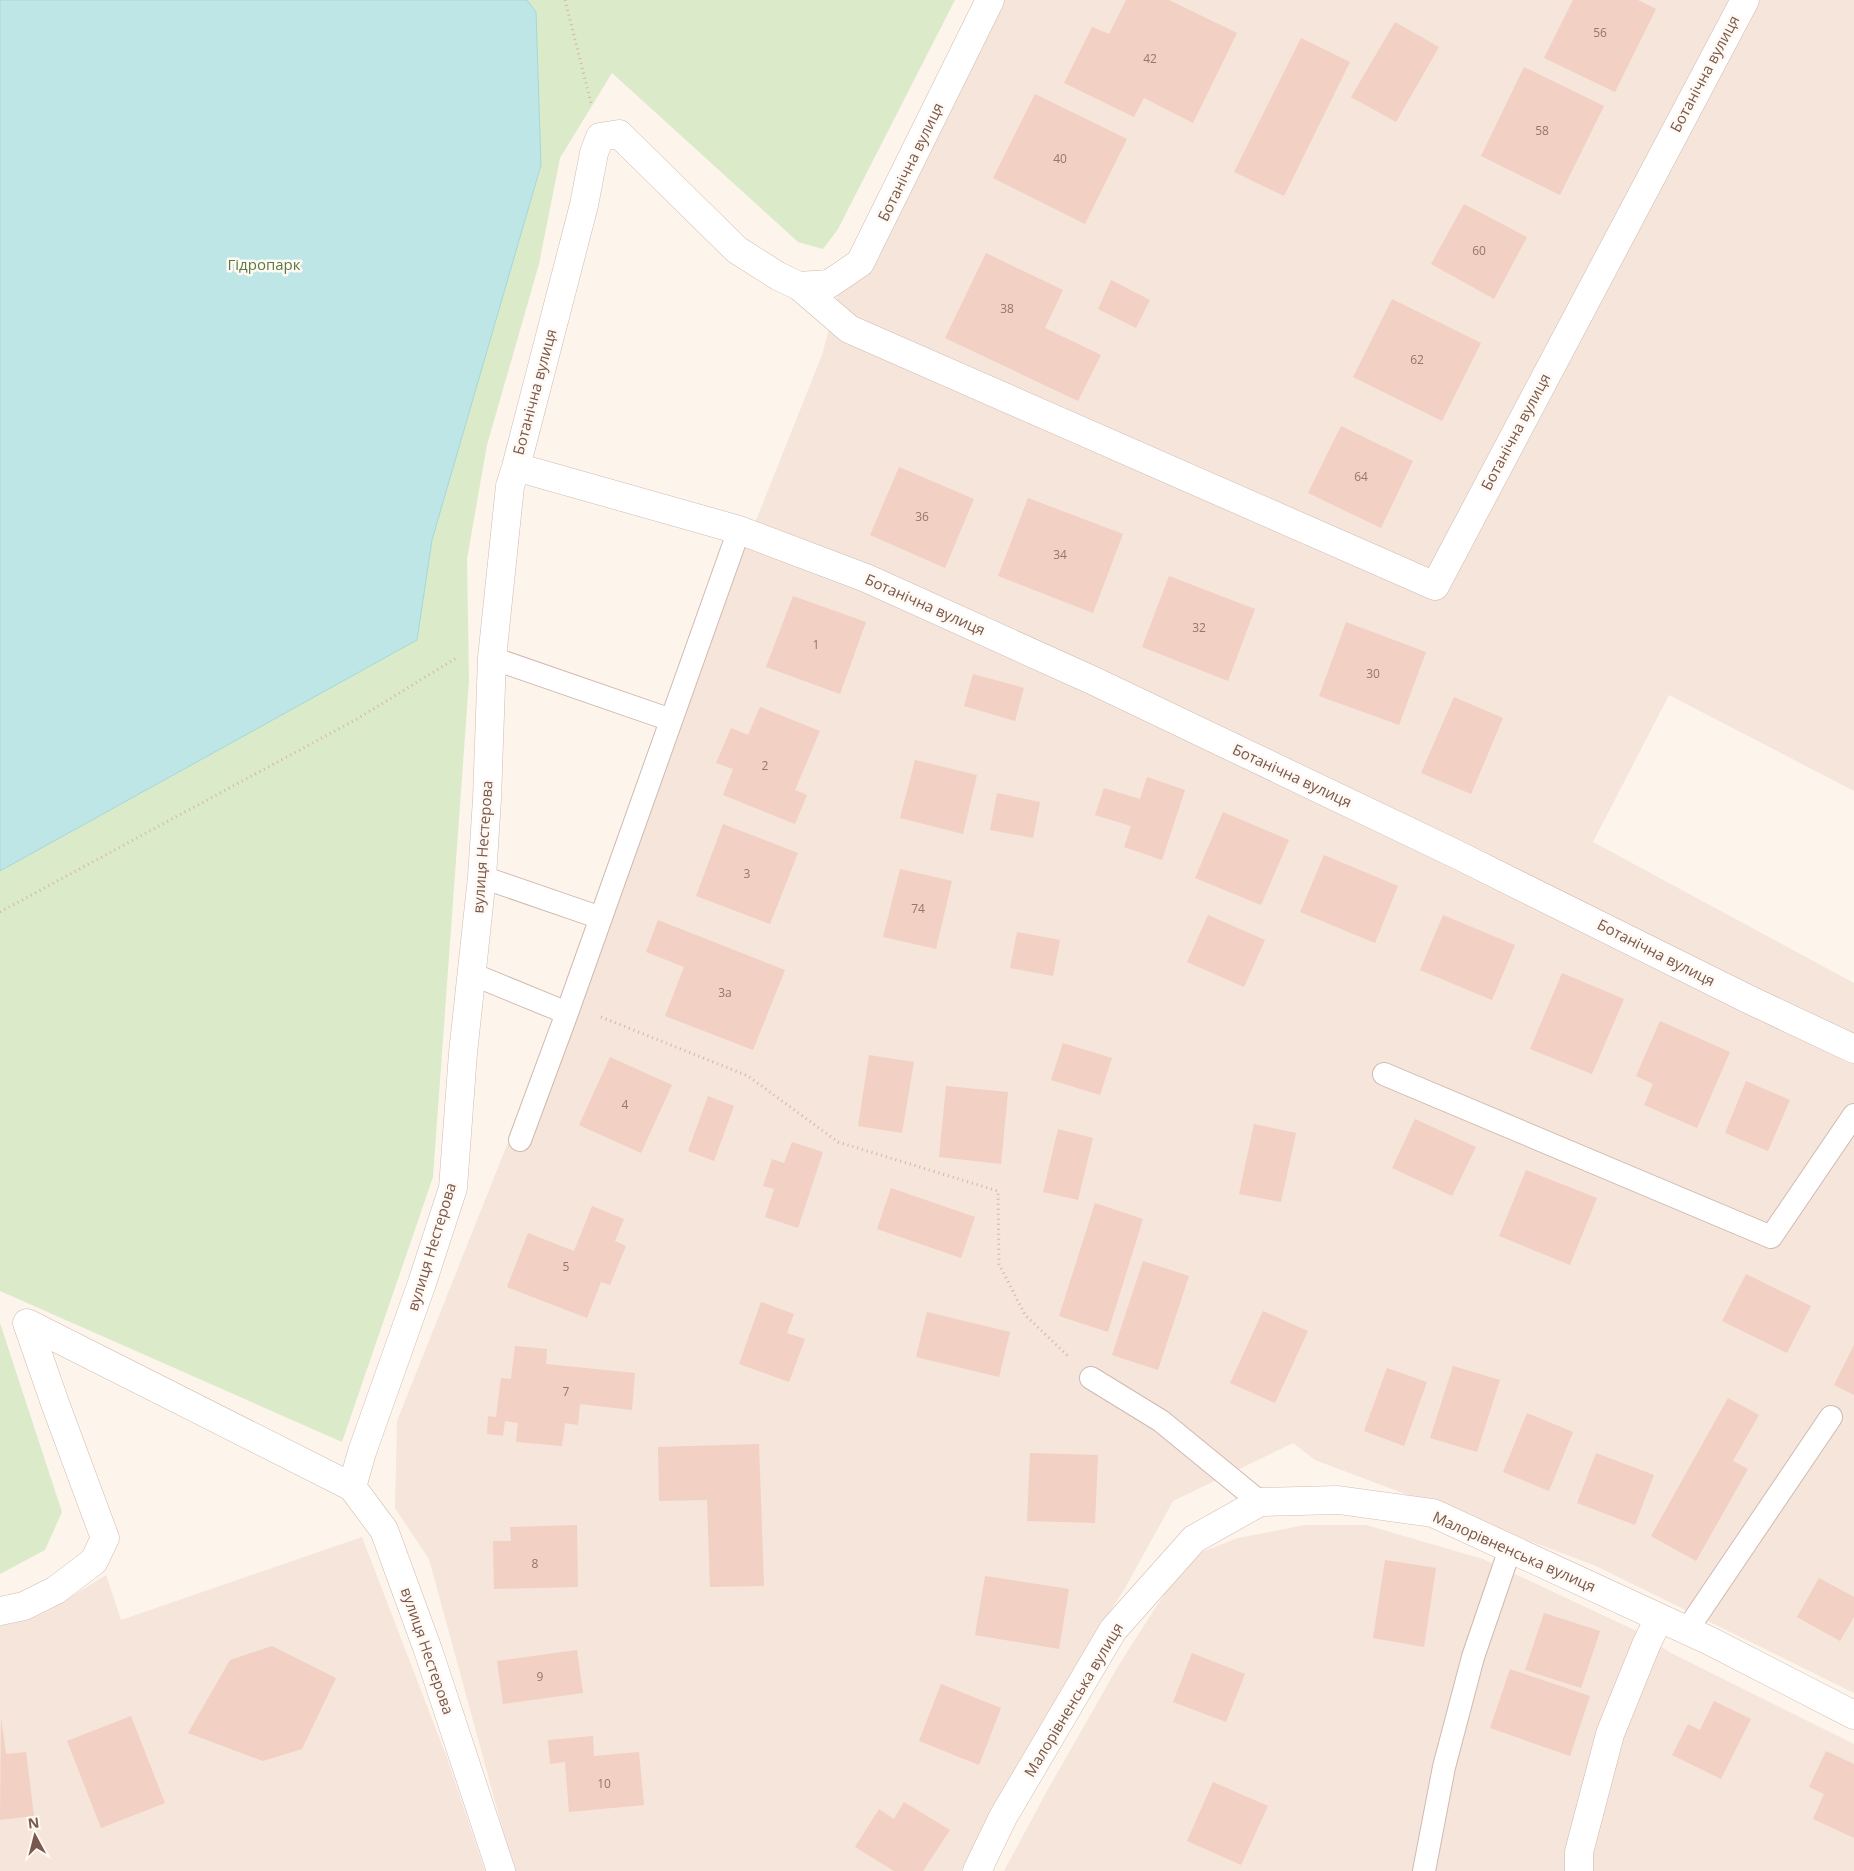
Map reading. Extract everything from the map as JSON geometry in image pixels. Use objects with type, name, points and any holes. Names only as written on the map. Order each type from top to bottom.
[{"type":"street","name":"Ботанічна вулиця","points":[[799,286],[829,284],[860,263],[990,0]]},
{"type":"street","name":"Ботанічна вулиця","points":[[1745,0],[1435,586],[849,329],[799,286],[778,276],[737,250],[619,134],[600,138],[594,153],[584,205],[516,467],[739,530],[866,578],[1094,681],[1458,855],[1750,1000],[1854,1049]]},
{"type":"street","name":"вулиця Нестерова","points":[[501,1871],[428,1650],[384,1530],[352,1487],[362,1452],[453,1188],[462,1063],[482,877],[494,646],[510,486],[516,467]]},
{"type":"street","points":[[0,1611],[24,1606],[56,1590],[94,1561],[105,1538],[27,1323],[352,1487]]},
{"type":"street","name":"Малорівненська вулиця","points":[[976,1871],[1003,1817],[1113,1630],[1194,1539],[1260,1502],[1338,1500],[1433,1513],[1687,1630],[1854,1715]]},
{"type":"street","points":[[1579,1871],[1579,1852],[1610,1734],[1659,1618]]},
{"type":"lane","points":[[520,1140],[569,1008],[739,530]]},
{"type":"lane","points":[[494,646],[671,720]]},
{"type":"lane","points":[[482,877],[601,918]]},
{"type":"lane","points":[[472,974],[569,1008]]},
{"type":"lane","points":[[1384,1074],[1771,1237],[1854,1115]]},
{"type":"lane","points":[[1091,1378],[1161,1421],[1260,1502]]},
{"type":"lane","points":[[1687,1630],[1832,1417]]},
{"type":"lane","points":[[1424,1871],[1444,1767],[1473,1657],[1510,1549]]},
{"type":"path","points":[[565,0],[600,138]]},
{"type":"path","points":[[0,912],[494,646]]},
{"type":"path","points":[[569,1008],[748,1076],[838,1142],[998,1191],[999,1264],[1025,1315],[1091,1378]]},
{"type":"shaded area","points":[[988,0],[1854,0],[1854,791],[1669,695],[1593,842],[1854,983],[1854,1693],[1596,1566],[1315,1460],[1293,1443],[1173,1501],[1125,1588],[1098,1630],[961,1871],[514,1871],[429,1559],[395,1508],[397,1421],[822,355],[838,295]]},
{"type":"shaded area","points":[[1305,1525],[1366,1525],[1483,1559],[1643,1634],[1669,1652],[1854,1744],[1854,1871],[1004,1871],[1120,1663],[1167,1590],[1202,1552],[1238,1538]]},
{"type":"shaded area","points":[[362,1537],[447,1758],[485,1871],[0,1871],[0,1626],[28,1620],[48,1611],[106,1575],[121,1620]]},
{"type":"green space","name":"Гідропарк","points":[[0,0],[955,0],[838,229],[823,249],[798,242],[612,73],[560,158],[539,264],[487,445],[467,559],[469,681],[433,1177],[342,1442],[0,1291]]},
{"type":"green space","points":[[0,1323],[62,1512],[45,1550],[0,1574]]},
{"type":"water","points":[[0,0],[527,0],[536,12],[541,165],[432,540],[417,640],[0,871]]},
{"type":"building","points":[[1126,0],[1169,0],[1237,33],[1193,123],[1144,98],[1134,117],[1064,83],[1092,27],[1109,34]]},
{"type":"building","points":[[1573,0],[1638,0],[1656,9],[1615,92],[1544,58]]},
{"type":"building","points":[[1395,22],[1439,47],[1396,122],[1351,97]]},
{"type":"building","points":[[1301,38],[1350,62],[1284,196],[1234,172]]},
{"type":"building","points":[[1524,67],[1604,106],[1560,195],[1481,156]]},
{"type":"building","points":[[1035,94],[1127,139],[1085,224],[993,178]]},
{"type":"building","points":[[1464,204],[1527,237],[1494,299],[1431,264]]},
{"type":"building","points":[[986,253],[1063,290],[1045,328],[1101,355],[1078,401],[945,338]]},
{"type":"building","points":[[1111,280],[1150,300],[1136,328],[1098,309]]},
{"type":"building","points":[[1392,299],[1481,343],[1442,421],[1353,377]]},
{"type":"building","points":[[1341,426],[1413,461],[1381,528],[1308,493]]},
{"type":"building","points":[[899,467],[974,499],[945,568],[870,535]]},
{"type":"building","points":[[1028,498],[1123,534],[1093,613],[998,576]]},
{"type":"building","points":[[1169,576],[1255,609],[1228,681],[1142,647]]},
{"type":"building","points":[[793,596],[866,622],[840,694],[766,667]]},
{"type":"building","points":[[1346,622],[1426,652],[1399,725],[1319,696]]},
{"type":"building","points":[[973,674],[1024,688],[1015,721],[964,706]]},
{"type":"building","points":[[1454,697],[1503,718],[1471,794],[1421,773]]},
{"type":"building","points":[[760,707],[820,731],[795,790],[807,795],[795,824],[723,795],[733,769],[716,763],[731,728],[748,735]]},
{"type":"building","points":[[915,760],[977,775],[963,834],[900,818]]},
{"type":"building","points":[[1147,777],[1185,790],[1162,860],[1124,847],[1131,826],[1095,815],[1104,788],[1140,799]]},
{"type":"building","points":[[997,793],[1040,802],[1033,838],[990,830]]},
{"type":"building","points":[[1223,812],[1289,840],[1261,905],[1195,878]]},
{"type":"building","points":[[723,824],[798,853],[770,924],[696,896]]},
{"type":"building","points":[[1324,855],[1398,886],[1375,943],[1300,912]]},
{"type":"building","points":[[900,869],[952,881],[936,949],[883,937]]},
{"type":"building","points":[[1208,915],[1265,940],[1244,987],[1187,962]]},
{"type":"building","points":[[1443,915],[1515,945],[1492,1000],[1420,970]]},
{"type":"building","points":[[658,920],[785,970],[753,1050],[665,1016],[684,967],[646,952]]},
{"type":"building","points":[[1017,932],[1060,940],[1053,976],[1010,968]]},
{"type":"building","points":[[1562,973],[1624,999],[1592,1074],[1530,1049]]},
{"type":"building","points":[[1660,1021],[1730,1052],[1697,1128],[1644,1105],[1653,1084],[1636,1076]]},
{"type":"building","points":[[1063,1043],[1112,1058],[1100,1095],[1051,1080]]},
{"type":"building","points":[[869,1055],[914,1062],[902,1133],[858,1126]]},
{"type":"building","points":[[610,1057],[672,1085],[641,1153],[579,1125]]},
{"type":"building","points":[[1746,1081],[1790,1100],[1768,1151],[1725,1133]]},
{"type":"building","points":[[946,1086],[1008,1092],[1001,1164],[939,1157]]},
{"type":"building","points":[[708,1096],[734,1106],[714,1161],[688,1151]]},
{"type":"building","points":[[1415,1119],[1476,1147],[1452,1196],[1392,1168]]},
{"type":"building","points":[[1254,1124],[1296,1133],[1281,1202],[1239,1194]]},
{"type":"building","points":[[1058,1129],[1093,1138],[1078,1200],[1043,1192]]},
{"type":"building","points":[[792,1142],[823,1152],[798,1228],[765,1217],[774,1189],[763,1186],[772,1159],[784,1163]]},
{"type":"building","points":[[1526,1170],[1597,1198],[1570,1265],[1499,1236]]},
{"type":"building","points":[[891,1188],[975,1217],[961,1258],[877,1229]]},
{"type":"building","points":[[1095,1203],[1143,1219],[1108,1332],[1059,1316]]},
{"type":"building","points":[[592,1206],[624,1219],[615,1241],[626,1246],[610,1285],[601,1282],[587,1318],[507,1287],[528,1233],[574,1251]]},
{"type":"building","points":[[1143,1261],[1189,1276],[1158,1370],[1112,1355]]},
{"type":"building","points":[[1746,1274],[1811,1306],[1787,1353],[1722,1321]]},
{"type":"building","points":[[761,1302],[794,1314],[787,1333],[805,1339],[789,1382],[739,1364]]},
{"type":"building","points":[[1263,1311],[1308,1331],[1275,1403],[1230,1383]]},
{"type":"building","points":[[927,1312],[1010,1332],[999,1377],[916,1357]]},
{"type":"building","points":[[1854,1345],[1854,1395],[1834,1385]]},
{"type":"building","points":[[515,1346],[547,1349],[546,1364],[635,1373],[632,1410],[580,1404],[578,1425],[565,1423],[562,1446],[516,1442],[518,1423],[505,1421],[503,1436],[487,1434],[488,1416],[496,1417],[501,1378],[511,1379]]},
{"type":"building","points":[[1453,1366],[1500,1380],[1477,1452],[1430,1438]]},
{"type":"building","points":[[1387,1368],[1427,1382],[1404,1446],[1364,1431]]},
{"type":"building","points":[[1728,1398],[1759,1415],[1733,1461],[1748,1469],[1696,1561],[1651,1536]]},
{"type":"building","points":[[1527,1413],[1573,1432],[1549,1491],[1503,1472]]},
{"type":"building","points":[[759,1444],[764,1586],[710,1587],[707,1500],[659,1501],[658,1447]]},
{"type":"building","points":[[1030,1453],[1098,1455],[1095,1523],[1027,1521]]},
{"type":"building","points":[[1596,1453],[1654,1475],[1635,1525],[1577,1503]]},
{"type":"building","points":[[577,1525],[578,1587],[494,1589],[493,1541],[511,1541],[510,1527]]},
{"type":"building","points":[[1385,1560],[1436,1568],[1424,1647],[1373,1638]]},
{"type":"building","points":[[985,1576],[1069,1589],[1059,1649],[975,1635]]},
{"type":"building","points":[[1819,1578],[1854,1597],[1854,1617],[1840,1641],[1797,1617]]},
{"type":"building","points":[[1544,1613],[1600,1631],[1581,1688],[1525,1670]]},
{"type":"building","points":[[272,1646],[336,1678],[302,1749],[263,1761],[188,1733],[230,1660]]},
{"type":"building","points":[[577,1650],[583,1693],[503,1704],[497,1661]]},
{"type":"building","points":[[1192,1653],[1245,1674],[1226,1722],[1173,1702]]},
{"type":"building","points":[[1510,1669],[1590,1696],[1570,1756],[1490,1728]]},
{"type":"building","points":[[941,1684],[1001,1708],[979,1765],[919,1741]]},
{"type":"building","points":[[1714,1701],[1751,1719],[1721,1779],[1672,1755],[1688,1724],[1700,1730]]},
{"type":"building","points":[[131,1716],[165,1803],[101,1828],[67,1741]]},
{"type":"building","points":[[1,1717],[6,1754],[26,1752],[34,1816],[0,1820]]},
{"type":"building","points":[[593,1736],[594,1756],[639,1752],[644,1805],[569,1812],[565,1762],[550,1764],[548,1740]]},
{"type":"building","points":[[1826,1751],[1854,1764],[1854,1838],[1813,1819],[1824,1794],[1809,1787]]},
{"type":"building","points":[[1213,1782],[1268,1806],[1241,1865],[1187,1841]]},
{"type":"building","points":[[904,1802],[950,1830],[923,1871],[894,1871],[855,1847],[879,1809],[894,1819]]}]
